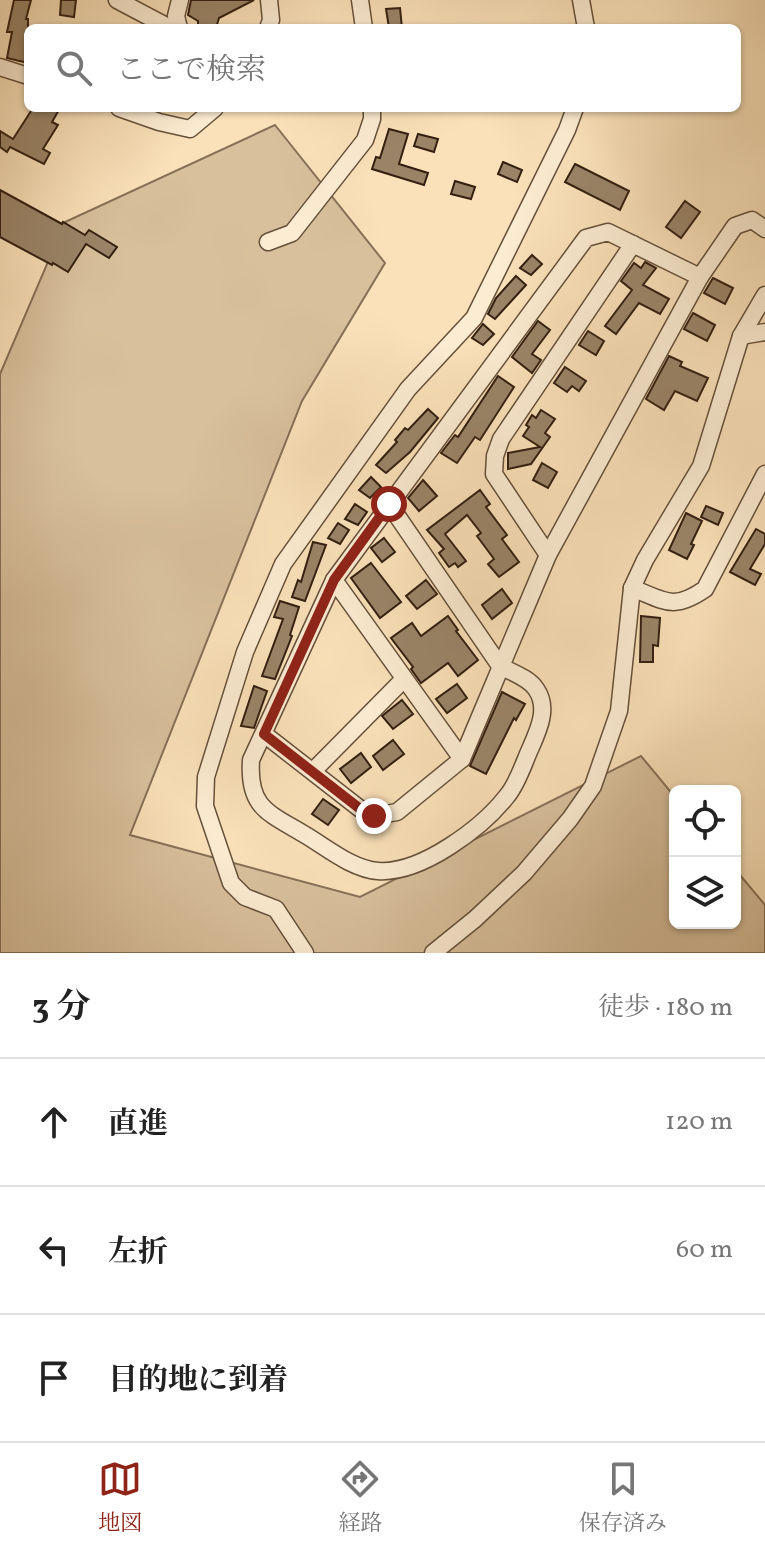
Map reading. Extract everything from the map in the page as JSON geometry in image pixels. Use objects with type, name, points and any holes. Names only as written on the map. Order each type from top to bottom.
[{"type":"street","points":[[117,0],[162,24]]},
{"type":"street","points":[[178,24],[176,16],[180,0]]},
{"type":"street","points":[[269,0],[270,24]]},
{"type":"street","points":[[360,0],[363,24]]},
{"type":"street","points":[[581,0],[585,24]]},
{"type":"street","points":[[0,67],[24,75]]},
{"type":"street","points":[[130,112],[190,129],[210,112]]},
{"type":"street","points":[[268,242],[292,233],[365,140],[372,112]]},
{"type":"street","points":[[305,953],[276,909],[245,897],[231,883],[205,806],[206,777],[245,652],[283,564],[408,389],[474,318],[574,112]]},
{"type":"street","points":[[264,734],[359,808],[374,816],[397,812],[462,759],[548,555],[700,277],[735,226],[752,220],[765,229]]},
{"type":"street","points":[[389,504],[500,666],[521,676],[537,689],[543,711],[535,739],[509,794],[486,819],[447,847],[408,868],[378,871],[355,865],[259,805],[249,783],[251,760],[334,580],[389,504],[586,238],[608,232],[700,277]]},
{"type":"street","points":[[548,555],[494,474],[495,456],[501,439],[633,244]]},
{"type":"street","points":[[433,953],[524,873],[570,819],[593,786],[619,711],[632,588],[645,560],[701,466],[741,336],[765,295]]},
{"type":"street","points":[[741,336],[765,332]]},
{"type":"street","points":[[632,588],[670,603],[689,600],[705,589],[765,474]]},
{"type":"street","points":[[334,580],[462,759]]},
{"type":"street","points":[[313,771],[403,680]]},
{"type":"shaded area","points":[[275,125],[385,263],[302,401],[130,835],[360,897],[641,756],[669,790],[669,929],[741,929],[741,876],[765,905],[765,953],[0,953],[0,374],[65,222]]},
{"type":"building","points":[[14,0],[31,0],[26,19],[28,24],[24,24],[24,62],[7,58],[12,32],[7,32]]},
{"type":"building","points":[[61,0],[76,0],[74,17],[60,15]]},
{"type":"building","points":[[191,0],[254,0],[219,18],[217,24],[198,24],[188,15]]},
{"type":"building","points":[[400,8],[402,24],[388,24],[386,9]]},
{"type":"building","points":[[30,112],[58,112],[52,122],[58,125],[43,149],[50,153],[44,164],[10,147],[7,152],[0,147],[0,131],[13,139]]},
{"type":"building","points":[[389,129],[408,134],[399,164],[428,173],[424,185],[372,169],[376,157],[380,158]]},
{"type":"building","points":[[418,134],[438,139],[434,152],[414,146]]},
{"type":"building","points":[[503,162],[522,170],[517,182],[498,174]]},
{"type":"building","points":[[575,164],[629,191],[620,210],[565,182]]},
{"type":"building","points":[[455,181],[475,187],[471,199],[451,194]]},
{"type":"building","points":[[0,190],[62,224],[85,235],[89,230],[117,247],[109,258],[86,244],[68,272],[52,265],[0,237]]},
{"type":"building","points":[[685,201],[700,212],[681,238],[666,227]]},
{"type":"building","points":[[532,255],[542,264],[531,275],[520,268]]},
{"type":"building","points":[[645,262],[656,268],[643,285],[669,299],[660,314],[639,303],[616,334],[605,326],[632,290],[621,281],[634,263],[641,268]]},
{"type":"building","points":[[516,276],[526,285],[495,319],[488,314],[496,298]]},
{"type":"building","points":[[713,278],[733,288],[725,304],[704,293]]},
{"type":"building","points":[[693,313],[715,325],[707,341],[684,329]]},
{"type":"building","points":[[538,321],[550,330],[532,354],[541,360],[532,373],[512,357]]},
{"type":"building","points":[[483,324],[494,334],[483,345],[472,338]]},
{"type":"building","points":[[588,331],[604,341],[596,355],[579,345]]},
{"type":"building","points":[[669,356],[682,362],[680,366],[708,378],[697,401],[675,391],[664,410],[646,399]]},
{"type":"building","points":[[565,367],[586,381],[579,391],[572,386],[567,392],[554,383]]},
{"type":"building","points":[[498,376],[514,387],[480,440],[475,437],[457,463],[441,453],[455,435],[458,437]]},
{"type":"building","points":[[428,409],[438,418],[410,452],[386,473],[376,465],[405,428],[408,430]]},
{"type":"building","points":[[541,410],[555,419],[545,433],[550,437],[531,464],[508,469],[508,453],[540,447],[523,436],[532,415],[536,418]]},
{"type":"building","points":[[542,463],[557,472],[548,488],[533,480]]},
{"type":"building","points":[[371,477],[381,487],[370,498],[359,490]]},
{"type":"building","points":[[423,480],[437,496],[419,511],[408,498]]},
{"type":"building","points":[[480,490],[490,504],[486,507],[507,535],[502,539],[519,562],[499,577],[488,564],[494,559],[477,536],[481,533],[467,515],[445,534],[466,561],[458,567],[455,563],[449,567],[439,553],[444,549],[427,530]]},
{"type":"building","points":[[355,504],[367,512],[358,525],[345,519]]},
{"type":"building","points":[[706,506],[723,513],[718,525],[701,517]]},
{"type":"building","points":[[686,513],[702,521],[687,559],[669,550]]},
{"type":"building","points":[[338,523],[349,530],[340,544],[328,538]]},
{"type":"building","points":[[756,529],[765,534],[765,544],[750,569],[761,574],[755,585],[730,572]]},
{"type":"building","points":[[384,538],[395,552],[382,562],[371,548]]},
{"type":"building","points":[[313,542],[326,545],[305,601],[292,597],[298,580],[301,582]]},
{"type":"building","points":[[371,563],[401,602],[380,618],[351,578]]},
{"type":"building","points":[[426,580],[437,594],[417,609],[406,596]]},
{"type":"building","points":[[502,589],[512,603],[492,619],[482,605]]},
{"type":"building","points":[[280,601],[299,607],[292,636],[275,679],[262,676],[283,619],[274,617]]},
{"type":"building","points":[[448,616],[478,660],[458,676],[448,663],[421,683],[391,638],[412,623],[421,636]]},
{"type":"building","points":[[641,616],[660,618],[658,646],[653,645],[653,662],[640,662]]},
{"type":"building","points":[[457,684],[467,698],[447,713],[436,699]]},
{"type":"building","points":[[254,686],[267,691],[254,728],[241,726]]},
{"type":"building","points":[[502,692],[525,704],[516,720],[514,718],[486,774],[470,766]]},
{"type":"building","points":[[402,700],[413,714],[393,729],[382,716]]},
{"type":"building","points":[[393,740],[404,754],[383,770],[373,756]]},
{"type":"building","points":[[361,753],[371,767],[351,783],[340,769]]},
{"type":"building","points":[[323,799],[339,810],[328,825],[312,814]]},
{"type":"route","points":[[374,816],[359,808],[264,734],[334,580],[389,504]]}]
